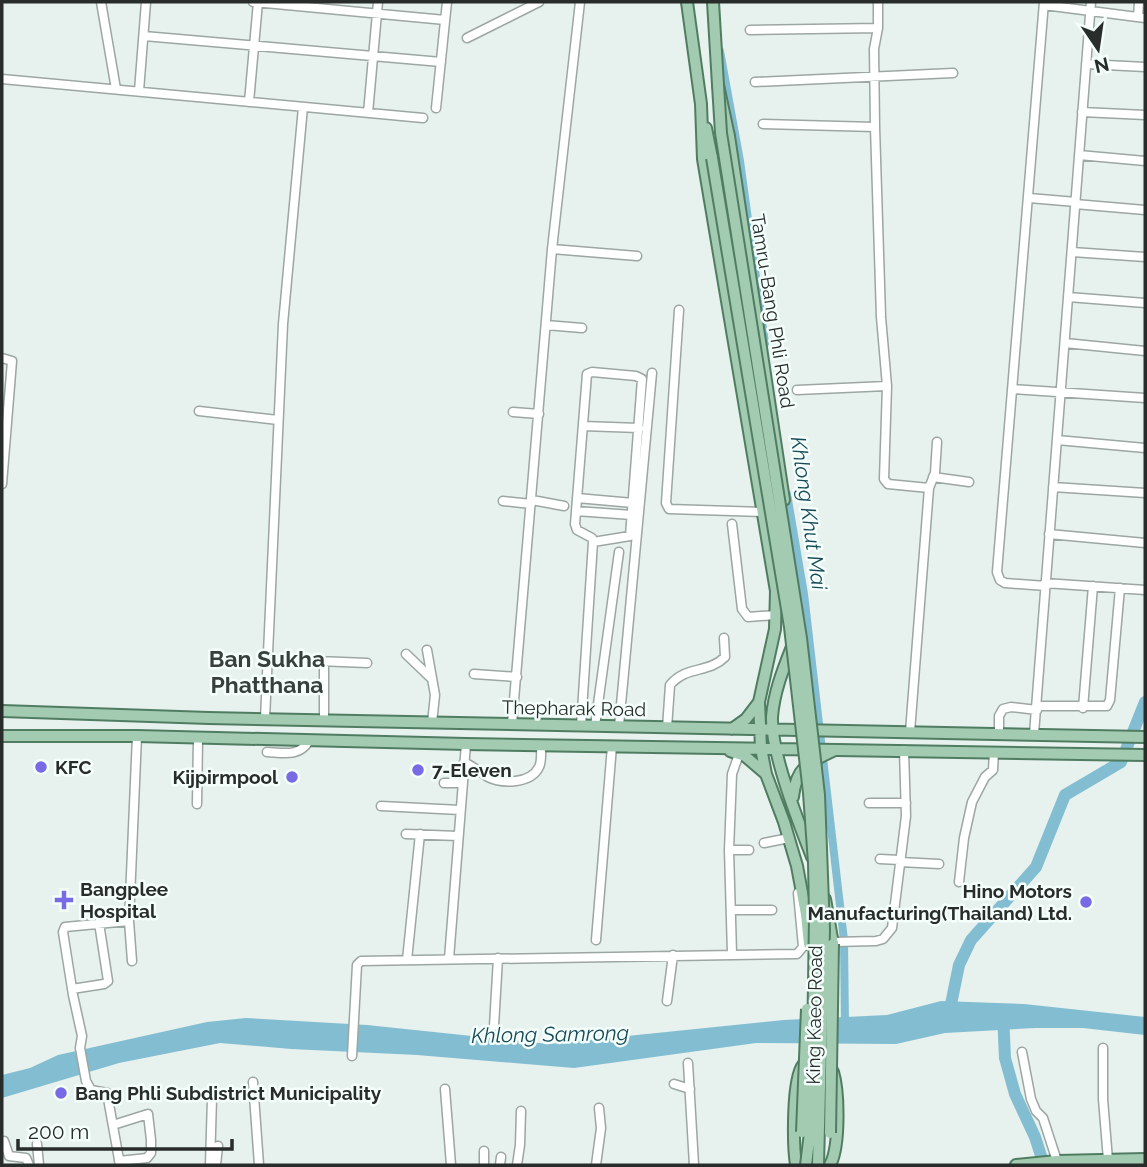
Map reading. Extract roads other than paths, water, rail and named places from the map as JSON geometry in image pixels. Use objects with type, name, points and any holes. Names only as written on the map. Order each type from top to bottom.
[{"type":"main road","points":[[687,2],[708,159],[790,627],[809,793],[815,917],[812,1116],[805,1165]]},
{"type":"main road","name":"Tamru-Bang Phli Road","points":[[713,2],[718,85],[729,136],[798,598],[797,629],[773,708],[773,730],[782,748]]},
{"type":"main road","points":[[718,85],[721,133],[804,659],[819,795],[824,930],[818,1165]]},
{"type":"main road","points":[[708,159],[710,197],[774,573],[776,615],[773,643],[759,702],[761,748]]},
{"type":"main road","points":[[732,729],[746,719],[759,702]]},
{"type":"main road","points":[[773,708],[788,730]]},
{"type":"main road","name":"Thepharak Road","points":[[2,711],[324,721],[1142,737]]},
{"type":"main road","points":[[88,736],[96,728],[89,713]]},
{"type":"main road","points":[[124,714],[137,736]]},
{"type":"main road","name":"Thepharak Road","points":[[2,736],[137,736],[1145,755]]},
{"type":"main road","points":[[714,747],[739,754],[766,774]]},
{"type":"main road","name":"King Kaeo Road","points":[[761,748],[766,774],[789,838],[801,883],[808,944],[802,1132],[797,1165]]},
{"type":"main road","name":"King Kaeo Road","points":[[782,748],[793,807],[820,878],[836,943],[829,1165]]},
{"type":"main road","points":[[793,807],[796,781],[804,767],[840,748]]},
{"type":"main road","points":[[797,1165],[794,1142],[796,1082],[803,1065],[828,1065],[834,1073],[837,1087],[835,1150],[829,1165]]},
{"type":"main road","points":[[801,1144],[805,1165]]},
{"type":"main road","points":[[1016,1165],[1054,1161],[1145,1159]]},
{"type":"street","points":[[101,2],[116,89]]},
{"type":"street","points":[[139,91],[146,2]]},
{"type":"street","points":[[249,102],[256,2],[446,20]]},
{"type":"street","points":[[368,113],[378,2]]},
{"type":"street","points":[[436,108],[447,2]]},
{"type":"street","points":[[467,38],[540,2]]},
{"type":"street","points":[[512,724],[552,249],[580,2]]},
{"type":"street","points":[[878,2],[874,77],[881,317],[887,386],[884,479],[888,484],[929,488]]},
{"type":"street","points":[[1034,734],[1091,2]]},
{"type":"street","points":[[1139,2],[1141,17],[1044,4],[998,577],[1005,583],[1145,590]]},
{"type":"street","points":[[750,30],[878,28]]},
{"type":"street","points":[[144,36],[441,62]]},
{"type":"street","points":[[1086,64],[1145,67]]},
{"type":"street","points":[[755,82],[953,73]]},
{"type":"street","points":[[2,79],[424,118]]},
{"type":"street","points":[[265,719],[282,324],[303,107]]},
{"type":"street","points":[[1082,112],[1145,116]]},
{"type":"street","points":[[763,124],[875,127]]},
{"type":"street","points":[[1079,155],[1145,161]]},
{"type":"street","points":[[1029,198],[1145,210]]},
{"type":"street","points":[[552,249],[637,256]]},
{"type":"street","points":[[1072,252],[1145,257]]},
{"type":"street","points":[[1068,297],[1145,303]]},
{"type":"street","points":[[679,310],[666,503],[669,509],[763,512]]},
{"type":"street","points":[[546,325],[582,328]]},
{"type":"street","points":[[1065,343],[1145,351]]},
{"type":"street","points":[[2,358],[12,361],[2,484]]},
{"type":"street","points":[[581,726],[593,542],[592,538],[577,530],[576,511],[587,374],[592,372],[641,377],[630,536],[593,542]]},
{"type":"street","points":[[619,726],[652,373]]},
{"type":"street","points":[[797,390],[887,386]]},
{"type":"street","points":[[1013,388],[1145,398]]},
{"type":"street","points":[[199,411],[278,420]]},
{"type":"street","points":[[513,412],[539,414]]},
{"type":"street","points":[[583,426],[639,428]]},
{"type":"street","points":[[1057,440],[1145,448]]},
{"type":"street","points":[[910,732],[929,488],[937,442]]},
{"type":"street","points":[[933,477],[969,482]]},
{"type":"street","points":[[1053,487],[1145,494]]},
{"type":"street","points":[[577,498],[633,503]]},
{"type":"street","points":[[503,501],[564,506]]},
{"type":"street","points":[[576,511],[632,515]]},
{"type":"street","points":[[732,524],[742,609],[748,617],[776,615]]},
{"type":"street","points":[[1049,534],[1145,543]]},
{"type":"street","points":[[595,726],[619,552]]},
{"type":"street","points":[[1083,708],[1093,586]]},
{"type":"street","points":[[999,734],[999,716],[1003,709],[1107,706],[1110,700],[1120,588]]},
{"type":"street","points":[[667,728],[670,685],[686,671],[718,664],[725,657],[724,638]]},
{"type":"street","points":[[427,650],[435,695],[432,723]]},
{"type":"street","points":[[406,654],[432,679]]},
{"type":"street","points":[[268,659],[367,663]]},
{"type":"street","points":[[324,661],[324,721]]},
{"type":"street","points":[[474,674],[517,677]]},
{"type":"street","points":[[132,961],[129,921],[137,736]]},
{"type":"street","points":[[197,804],[198,738]]},
{"type":"street","points":[[267,752],[298,753],[309,741]]},
{"type":"street","points":[[449,959],[466,744]]},
{"type":"street","points":[[464,762],[488,777],[500,781],[516,781],[533,775],[540,767],[541,745]]},
{"type":"street","points":[[596,940],[612,746]]},
{"type":"street","points":[[836,943],[876,941],[883,939],[892,928],[906,803],[904,750]]},
{"type":"street","points":[[959,882],[964,838],[972,802],[985,776],[993,770],[995,752]]},
{"type":"street","points":[[732,954],[729,850],[732,774],[739,754]]},
{"type":"street","points":[[444,783],[463,783]]},
{"type":"street","points":[[869,803],[906,803]]},
{"type":"street","points":[[381,806],[460,810]]},
{"type":"street","points":[[406,834],[458,836]]},
{"type":"street","points":[[407,960],[420,834]]},
{"type":"street","points":[[764,843],[789,838]]},
{"type":"street","points":[[729,850],[749,850]]},
{"type":"street","points":[[880,859],[939,864]]},
{"type":"street","points":[[352,1056],[358,962],[797,954],[801,952],[803,944],[798,898],[801,883]]},
{"type":"street","points":[[731,910],[772,910]]},
{"type":"street","points":[[113,1125],[148,1114],[150,1153],[147,1158],[120,1163],[107,1093],[92,1090],[86,1081],[80,1048],[82,1036],[63,932],[65,927],[129,921]]},
{"type":"street","points":[[72,989],[108,981],[99,923]]},
{"type":"street","points":[[667,1001],[673,956]]},
{"type":"street","points":[[494,1026],[498,958]]},
{"type":"street","points":[[1103,1048],[1103,1099],[1108,1160]]},
{"type":"street","points":[[1022,1052],[1031,1099],[1036,1111],[1043,1118],[1054,1161]]},
{"type":"street","points":[[688,1063],[694,1165]]},
{"type":"street","points":[[253,1082],[259,1165]]},
{"type":"street","points":[[674,1084],[690,1089]]},
{"type":"street","points":[[445,1089],[451,1165]]},
{"type":"street","points":[[210,1165],[212,1098]]},
{"type":"street","points":[[596,1165],[600,1140],[599,1108]]},
{"type":"street","points":[[517,1165],[521,1111]]},
{"type":"street","points":[[4,1141],[9,1156],[26,1158],[29,1165]]},
{"type":"street","points":[[37,1144],[39,1165]]},
{"type":"street","points":[[216,1165],[218,1146]]},
{"type":"street","points":[[484,1151],[484,1165]]},
{"type":"water","points":[[941,1001],[1024,1004],[1145,1017],[1145,1035],[1083,1028],[1035,1028],[945,1033],[896,1044],[756,1043],[574,1068],[220,1043],[119,1063],[2,1098],[2,1075],[30,1068],[58,1055],[207,1022],[246,1018],[367,1025],[549,1044],[784,1020],[887,1015]]},
{"type":"waterway","name":"Khlong Khut Mai","points":[[720,51],[740,161],[765,343]]},
{"type":"waterway","name":"Khlong Khut Mai","points":[[787,494],[804,594],[844,940],[845,1027]]},
{"type":"waterway","points":[[949,1014],[959,965],[971,940],[1036,867],[1065,795],[1121,762],[1145,702]]},
{"type":"waterway","points":[[1003,1015],[1005,1058],[1015,1094],[1035,1137],[1044,1165]]},
{"type":"place","name":"KFC","points":[[41,767]]},
{"type":"place","name":"7-Eleven","points":[[418,770]]},
{"type":"place","name":"Kijpirmpool","points":[[292,777]]},
{"type":"place","name":"Bangplee Hospital","points":[[64,900]]},
{"type":"place","name":"Hino Motors Manufacturing(Thailand) Ltd.","points":[[1086,902]]},
{"type":"place","name":"Bang Phli Subdistrict Municipality","points":[[61,1093]]},
{"type":"district","name":"Ban Sukha Phatthana","points":[[267,671]]},
{"type":"water label","name":"Khlong Samrong","points":[[550,1034]]}]
